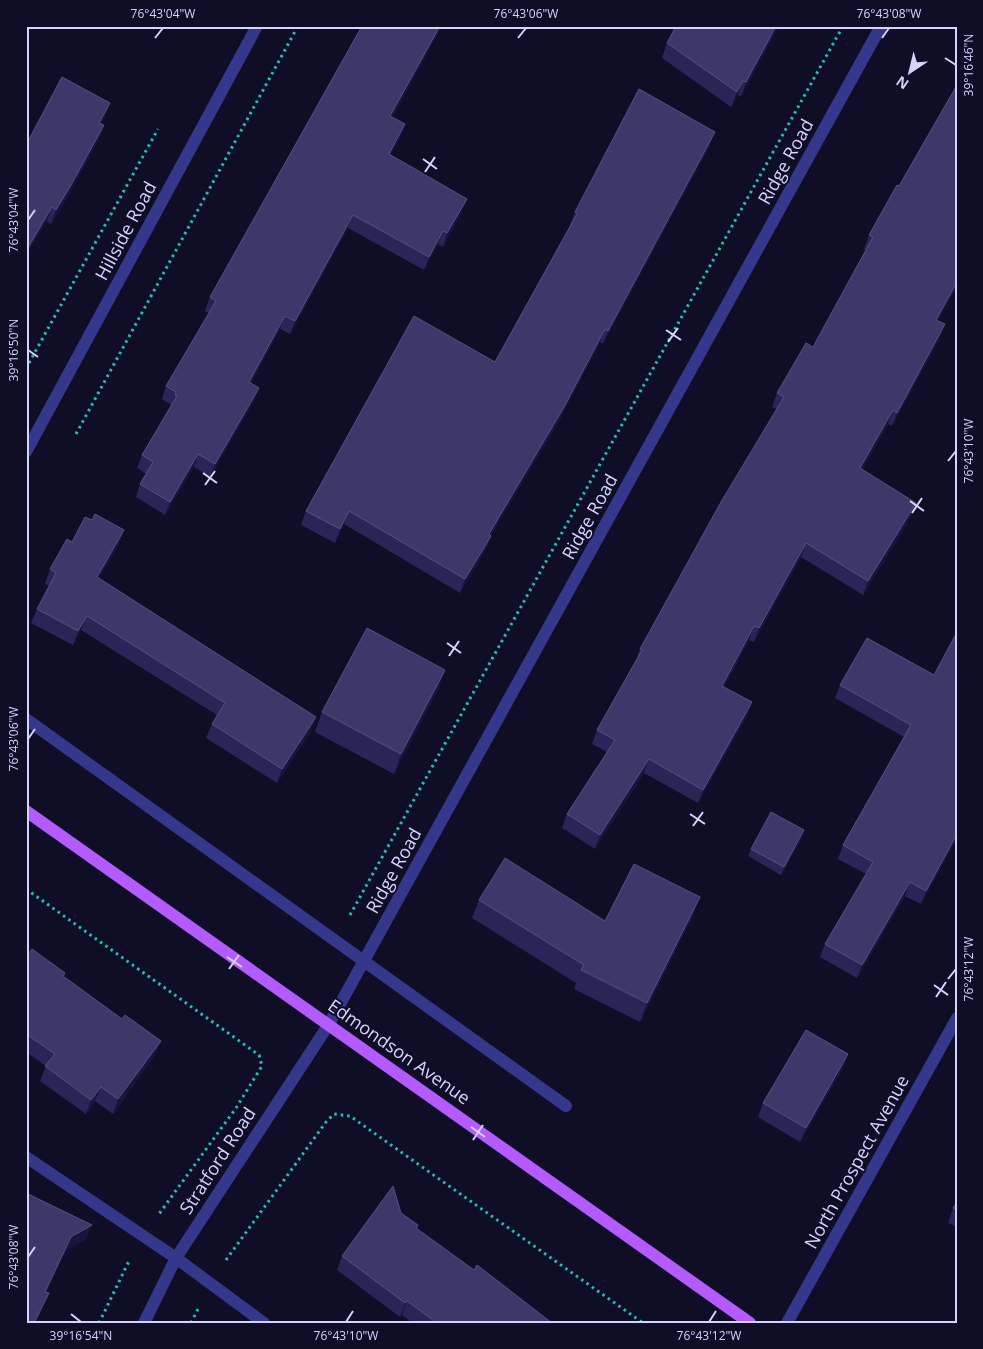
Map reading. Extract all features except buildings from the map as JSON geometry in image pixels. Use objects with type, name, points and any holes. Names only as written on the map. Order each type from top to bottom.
[{"type":"main road","name":"Edmondson Avenue","points":[[26,811],[750,1323]]},
{"type":"street","name":"Hillside Road","points":[[26,452],[257,26]]},
{"type":"street","name":"Ridge Road","points":[[329,1024],[881,26]]},
{"type":"street","points":[[26,719],[566,1106]]},
{"type":"street","name":"North Prospect Avenue","points":[[787,1323],[957,1018]]},
{"type":"street","name":"Stratford Road","points":[[144,1323],[176,1258],[329,1024]]},
{"type":"street","points":[[26,1157],[176,1258],[264,1323]]},
{"type":"path","points":[[76,434],[298,26]]},
{"type":"path","points":[[348,917],[844,26]]},
{"type":"path","points":[[29,363],[158,129]]},
{"type":"path","points":[[26,889],[259,1055],[262,1066],[236,1108],[143,1236],[99,1323]]},
{"type":"path","points":[[191,1323],[210,1284],[326,1122],[334,1114],[350,1116],[643,1323]]}]
